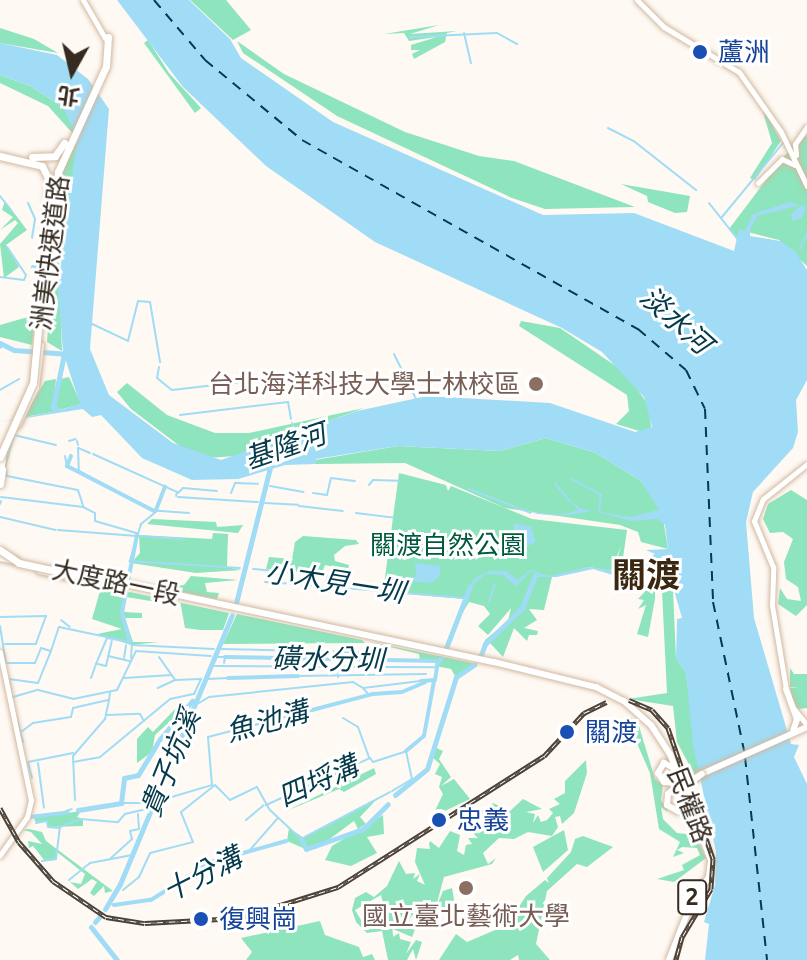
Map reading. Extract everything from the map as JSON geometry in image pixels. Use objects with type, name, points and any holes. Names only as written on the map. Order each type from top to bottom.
[{"type":"highway","points":[[107,38],[107,53]]},
{"type":"highway","name":"洲美快速道路","points":[[0,484],[1,464],[33,383],[53,181],[107,53]]},
{"type":"highway","name":"洲美快速道路","points":[[76,125],[90,100],[107,53]]},
{"type":"highway","points":[[0,155],[55,156],[76,125]]},
{"type":"highway","points":[[22,157],[48,178],[56,178],[76,125]]},
{"type":"highway","points":[[22,157],[40,164],[48,176],[48,245]]},
{"type":"highway","points":[[31,377],[36,367],[46,264]]},
{"type":"highway","points":[[2,559],[100,581]]},
{"type":"main road","points":[[86,0],[107,38]]},
{"type":"main road","points":[[638,0],[664,27],[730,64],[772,118],[806,182]]},
{"type":"main road","points":[[806,130],[796,141],[794,151],[806,182]]},
{"type":"main road","points":[[758,183],[788,158],[806,182]]},
{"type":"main road","points":[[807,465],[764,500],[756,527],[773,567],[772,605],[786,689],[791,705],[807,727]]},
{"type":"main road","points":[[756,527],[774,563],[773,606],[790,699],[807,727]]},
{"type":"main road","name":"大度路一段","points":[[2,559],[478,661]]},
{"type":"main road","points":[[0,652],[31,800],[27,817],[0,853]]},
{"type":"main road","name":"民權路","points":[[478,661],[590,687],[627,705],[657,734],[673,761],[711,871],[692,901],[668,960]]},
{"type":"main road","points":[[0,669],[29,793],[25,815],[0,853]]},
{"type":"main road","points":[[786,689],[797,723],[790,734]]},
{"type":"main road","points":[[683,793],[682,809],[671,810],[667,798],[680,782],[807,727]]},
{"type":"main road","points":[[657,734],[681,773],[698,776]]},
{"type":"main road","points":[[696,827],[687,788],[698,776]]},
{"type":"main road","name":"民權路","points":[[668,960],[709,869],[680,782]]},
{"type":"green space","points":[[190,0],[226,0],[251,30],[233,40]]},
{"type":"green space","points":[[439,25],[410,34],[457,31],[447,33],[445,42],[414,59],[412,54],[420,50],[411,50],[411,45],[437,37],[409,41],[404,33],[384,34]]},
{"type":"green space","points":[[0,28],[34,39],[58,53],[0,43]]},
{"type":"green space","points":[[148,40],[169,73],[201,108],[195,113],[144,43]]},
{"type":"green space","points":[[237,41],[284,74],[405,132],[479,156],[514,161],[635,207],[545,209],[512,198],[337,116],[243,53]]},
{"type":"green space","points":[[0,75],[30,86],[63,107],[74,126],[77,139],[76,187],[61,258],[53,257],[62,176],[76,137],[48,106],[0,83]]},
{"type":"green space","points":[[761,105],[781,141],[755,180],[750,178],[772,143]]},
{"type":"green space","points":[[807,135],[807,266],[779,240],[740,230],[739,239],[729,229],[785,155]]},
{"type":"green space","points":[[621,184],[690,196],[687,212],[675,213],[648,202],[647,196]]},
{"type":"green space","points":[[5,201],[27,230],[6,245],[19,267],[4,278],[0,244],[18,223],[15,220],[0,230],[13,217],[2,210]]},
{"type":"green space","points":[[53,259],[60,264],[54,268],[59,273],[62,351],[47,342]]},
{"type":"green space","points":[[35,318],[32,345],[0,337],[0,325]]},
{"type":"green space","points":[[521,321],[560,328],[626,373],[649,406],[651,427],[646,433],[616,424],[629,411],[627,395],[519,326]]},
{"type":"green space","points":[[69,377],[81,404],[59,410],[53,404],[54,392],[60,379]]},
{"type":"green space","points":[[56,379],[53,412],[24,417],[45,381]]},
{"type":"green space","points":[[127,383],[167,415],[215,433],[249,433],[364,408],[235,456],[208,458],[181,447],[131,409],[117,392]]},
{"type":"green space","points":[[546,438],[596,453],[641,481],[662,512],[668,549],[641,542],[638,532],[620,525],[505,508],[405,463],[316,464],[315,460],[398,446],[500,451]]},
{"type":"green space","name":"關渡自然公園","points":[[399,473],[446,485],[448,491],[451,486],[532,519],[627,530],[623,558],[618,556],[621,546],[611,571],[589,567],[552,577],[544,610],[529,609],[537,620],[524,628],[538,631],[537,635],[529,635],[527,641],[514,628],[503,657],[490,643],[480,655],[485,640],[508,621],[511,608],[488,635],[478,626],[490,614],[484,606],[469,602],[463,612],[465,599],[383,592]]},
{"type":"green space","points":[[791,490],[807,500],[807,605],[796,616],[778,604],[780,588],[787,599],[801,601],[798,587],[786,579],[784,562],[793,539],[783,532],[770,533],[763,519],[768,504]]},
{"type":"green space","points":[[152,519],[216,522],[217,527],[243,525],[238,533],[147,524]]},
{"type":"green space","points":[[213,533],[228,534],[227,567],[241,570],[196,573],[131,563],[140,553],[139,535],[212,539]]},
{"type":"green space","points":[[303,536],[356,540],[359,544],[345,546],[334,555],[335,561],[349,565],[348,570],[325,565],[321,575],[266,569],[269,557],[292,559],[295,542]]},
{"type":"green space","points":[[191,576],[238,580],[205,583],[207,592],[219,593],[217,599],[158,587],[184,585]]},
{"type":"green space","points":[[655,581],[648,637],[637,634],[646,605],[638,609],[644,600],[638,599]]},
{"type":"green space","points":[[105,589],[121,595],[130,592],[229,613],[223,630],[185,628],[181,606],[126,597],[124,612],[142,613],[142,618],[125,618],[133,642],[159,642],[131,645],[97,634],[122,629],[92,619],[100,591]]},
{"type":"green space","points":[[673,590],[676,658],[686,673],[699,772],[694,774],[677,742],[673,706],[628,699],[667,693],[662,591]]},
{"type":"green space","points":[[237,614],[362,640],[365,643],[223,644]]},
{"type":"green space","points":[[366,641],[473,663],[473,666],[455,676],[451,669],[435,666],[436,661],[420,660],[419,654]]},
{"type":"green space","points":[[790,668],[794,674],[807,674],[807,708],[798,709],[792,698],[790,688],[798,687],[790,687]]},
{"type":"green space","points":[[176,708],[181,710],[155,735],[152,752],[137,763],[137,739],[148,727],[153,732]]},
{"type":"green space","points":[[630,716],[639,726],[655,779],[663,785],[661,800],[668,812],[661,807],[663,819],[677,833],[695,835],[706,858],[674,882],[657,879],[684,870],[682,865],[700,855],[697,848],[682,847],[677,850],[684,853],[673,857],[680,842],[659,829],[650,773],[632,732],[624,732],[619,720]]},
{"type":"green space","points":[[434,747],[443,751],[439,759],[451,777],[441,786],[454,779],[470,799],[432,817],[443,794],[439,787],[442,777],[435,774],[440,764],[432,757]]},
{"type":"green space","points":[[586,760],[587,773],[574,813],[562,824],[560,816],[555,817],[558,827],[552,836],[528,832],[514,839],[499,838],[483,853],[488,864],[496,858],[492,864],[444,877],[437,903],[430,906],[436,908],[443,891],[452,888],[455,905],[450,903],[444,914],[426,919],[412,915],[409,920],[416,927],[412,937],[393,929],[398,923],[392,921],[393,937],[399,933],[400,939],[411,942],[406,954],[416,940],[422,942],[416,960],[413,949],[407,960],[388,960],[382,931],[367,933],[356,922],[352,910],[355,898],[366,892],[374,897],[387,886],[399,861],[406,874],[415,873],[413,879],[420,874],[417,881],[425,885],[415,862],[417,848],[430,849],[430,841],[439,848],[450,831],[460,835],[457,851],[464,855],[466,845],[472,844],[468,838],[478,838],[462,823],[493,803],[510,811],[523,799],[542,809],[526,812],[535,814],[533,823],[538,815],[541,822],[547,820],[553,813],[549,809],[560,804],[554,799],[565,793],[565,781]],"holes":[[[381,895],[388,924],[366,926],[373,918],[361,920],[355,910]]]},
{"type":"green space","points":[[374,768],[376,774],[344,792],[339,789],[284,812]]},
{"type":"green space","points":[[376,800],[360,817],[366,824],[358,829],[354,821],[327,841],[303,848],[287,841],[289,828],[304,838]]},
{"type":"green space","points":[[81,811],[77,817],[83,819],[83,826],[48,827],[47,821],[36,823],[34,818]]},
{"type":"green space","points":[[383,815],[384,834],[367,837],[377,853],[351,866],[325,860],[332,846]]},
{"type":"green space","points":[[22,830],[42,832],[46,841],[113,891],[105,893],[104,886],[94,896],[90,893],[97,882],[92,879],[78,889],[70,882],[81,884],[85,874],[57,852],[57,860],[45,861],[33,846],[29,848],[28,841],[42,844],[31,832]]},
{"type":"green space","points":[[564,830],[568,850],[543,872],[533,847]]},
{"type":"green space","points":[[583,836],[613,847],[587,867],[577,864],[547,891],[536,944],[550,960],[519,960],[518,955],[510,960],[439,960],[456,934],[467,942],[507,925],[526,896],[545,880],[549,883],[547,878],[571,852],[575,839]]},
{"type":"green space","points":[[320,921],[325,935],[359,947],[363,957],[372,954],[375,960],[246,960],[252,952],[241,938]]},
{"type":"water","points":[[117,0],[189,0],[230,39],[241,58],[333,122],[543,215],[634,213],[734,251],[739,229],[745,231],[753,214],[790,202],[800,205],[757,216],[750,230],[750,236],[780,241],[795,251],[807,270],[807,380],[796,400],[798,432],[793,448],[753,492],[746,522],[754,618],[791,744],[799,745],[794,757],[807,784],[807,960],[705,960],[709,924],[704,922],[715,885],[716,852],[693,745],[686,673],[676,659],[677,619],[682,618],[665,559],[629,580],[593,569],[557,577],[532,577],[540,575],[531,571],[516,586],[503,575],[486,574],[468,589],[475,578],[490,571],[506,571],[518,580],[530,570],[549,576],[589,567],[627,573],[655,554],[646,550],[668,549],[665,525],[658,519],[631,521],[593,511],[560,516],[529,512],[560,515],[578,510],[570,501],[581,509],[630,517],[659,510],[641,481],[596,453],[546,438],[500,451],[398,446],[316,459],[316,464],[285,465],[238,479],[192,480],[142,458],[101,415],[92,417],[83,409],[0,422],[52,412],[51,404],[60,410],[80,404],[63,352],[58,288],[77,138],[63,107],[30,86],[0,75],[0,43],[57,55],[88,79],[109,109],[90,349],[109,395],[173,443],[221,460],[357,411],[427,396],[550,403],[635,432],[652,427],[644,397],[602,352],[562,328],[375,242],[266,166],[183,87]]},
{"type":"water","points":[[801,205],[806,207],[802,218],[793,221],[791,215]]},
{"type":"water","points":[[514,523],[531,527],[536,542],[516,551]]},
{"type":"water","points":[[415,563],[440,566],[440,576],[431,583],[410,581],[416,576]]},
{"type":"waterway","points":[[464,33],[471,63]]},
{"type":"waterway","points":[[410,37],[497,33],[517,44]]},
{"type":"waterway","points":[[608,128],[635,142],[696,190]]},
{"type":"waterway","points":[[722,217],[783,143]]},
{"type":"waterway","points":[[0,196],[11,210]]},
{"type":"waterway","points":[[28,203],[35,219],[32,238]]},
{"type":"waterway","points":[[709,203],[739,241]]},
{"type":"waterway","points":[[800,249],[807,234]]},
{"type":"waterway","points":[[0,277],[24,280],[26,275],[7,247]]},
{"type":"waterway","points":[[33,267],[40,268]]},
{"type":"waterway","points":[[90,323],[128,341],[138,301],[150,302],[160,362]]},
{"type":"waterway","points":[[0,343],[14,350],[69,354]]},
{"type":"waterway","points":[[0,348],[3,345]]},
{"type":"waterway","points":[[53,407],[64,354]]},
{"type":"waterway","points":[[394,354],[416,399]]},
{"type":"waterway","points":[[159,367],[157,378],[172,390],[258,380]]},
{"type":"waterway","points":[[0,390],[19,379]]},
{"type":"waterway","name":"基隆河","points":[[180,415],[288,402],[291,419]]},
{"type":"waterway","name":"基隆河","points":[[292,423],[297,437]]},
{"type":"waterway","points":[[5,467],[14,435],[56,445]]},
{"type":"waterway","points":[[69,441],[76,439]]},
{"type":"waterway","points":[[77,441],[78,445]]},
{"type":"waterway","points":[[90,453],[78,448],[79,471],[148,508]]},
{"type":"waterway","points":[[93,454],[177,492],[176,496]]},
{"type":"waterway","points":[[65,456],[67,466],[79,471]]},
{"type":"waterway","points":[[71,456],[67,466],[154,511]]},
{"type":"waterway","name":"貴子坑溪","points":[[236,603],[270,468]]},
{"type":"waterway","points":[[6,471],[7,476],[78,490],[83,505]]},
{"type":"waterway","points":[[313,493],[327,495],[331,478],[355,481]]},
{"type":"waterway","points":[[572,479],[601,495],[599,511]]},
{"type":"waterway","points":[[369,485],[373,480],[398,481]]},
{"type":"waterway","name":"基隆河","points":[[231,493],[235,483],[258,484]]},
{"type":"waterway","points":[[555,484],[570,501]]},
{"type":"waterway","points":[[270,486],[303,492]]},
{"type":"waterway","points":[[156,510],[165,487]]},
{"type":"waterway","points":[[178,493],[183,488],[217,491]]},
{"type":"waterway","points":[[469,489],[531,513]]},
{"type":"waterway","points":[[1,497],[83,507],[95,513],[95,521],[136,533]]},
{"type":"waterway","points":[[178,497],[258,502]]},
{"type":"waterway","points":[[265,503],[298,505]]},
{"type":"waterway","points":[[299,506],[343,511]]},
{"type":"waterway","name":"小木見一圳","points":[[189,513],[157,511],[141,524],[130,561],[240,568]]},
{"type":"waterway","points":[[356,513],[394,518]]},
{"type":"waterway","points":[[0,517],[56,530]]},
{"type":"waterway","points":[[58,530],[137,536]]},
{"type":"waterway","name":"小木見一圳","points":[[128,581],[137,535]]},
{"type":"waterway","points":[[139,536],[182,539]]},
{"type":"waterway","name":"小木見一圳","points":[[253,569],[327,576],[326,586],[333,587],[465,598]]},
{"type":"waterway","name":"貴子坑溪","points":[[481,655],[485,644],[522,608],[535,576]]},
{"type":"waterway","points":[[265,582],[324,586]]},
{"type":"waterway","points":[[489,601],[495,584]]},
{"type":"waterway","points":[[100,586],[126,592],[122,613],[130,642]]},
{"type":"waterway","points":[[446,648],[470,586]]},
{"type":"waterway","name":"貴子坑溪","points":[[105,909],[120,884],[232,615]]},
{"type":"waterway","points":[[0,617],[46,616],[36,644],[5,644]]},
{"type":"waterway","points":[[61,620],[70,627]]},
{"type":"waterway","points":[[0,626],[6,663],[35,663],[41,648],[51,651],[59,627],[130,642],[107,638],[96,664]]},
{"type":"waterway","points":[[98,664],[106,666],[112,641]]},
{"type":"waterway","points":[[124,658],[126,645]]},
{"type":"waterway","points":[[131,658],[132,645],[214,649]]},
{"type":"waterway","points":[[221,649],[382,653],[380,660]]},
{"type":"waterway","points":[[12,698],[9,679],[38,683],[51,651]]},
{"type":"waterway","name":"磺水分圳","points":[[13,697],[38,690],[73,699],[117,690],[136,651],[211,656]]},
{"type":"waterway","points":[[108,656],[130,661]]},
{"type":"waterway","points":[[159,657],[175,680]]},
{"type":"waterway","name":"磺水分圳","points":[[218,657],[225,657],[224,663]]},
{"type":"waterway","name":"磺水分圳","points":[[225,657],[438,661],[435,680],[421,681]]},
{"type":"waterway","name":"磺水分圳","points":[[438,661],[441,658]]},
{"type":"waterway","points":[[91,678],[96,664]]},
{"type":"waterway","name":"貴子坑溪","points":[[395,795],[427,769],[456,677],[474,665]]},
{"type":"waterway","points":[[215,666],[436,667]]},
{"type":"waterway","points":[[338,677],[339,667]]},
{"type":"waterway","points":[[298,676],[426,674]]},
{"type":"waterway","points":[[124,678],[172,675]]},
{"type":"waterway","points":[[228,678],[298,676]]},
{"type":"waterway","points":[[208,679],[228,678]]},
{"type":"waterway","points":[[73,762],[100,757],[170,699],[194,694],[201,679],[175,680],[158,688]]},
{"type":"waterway","points":[[199,703],[209,697],[353,682],[363,688],[421,681]]},
{"type":"waterway","points":[[406,751],[424,736],[434,681]]},
{"type":"waterway","name":"魚池溝","points":[[293,715],[373,694],[402,692],[425,682]]},
{"type":"waterway","points":[[363,688],[369,695]]},
{"type":"waterway","points":[[21,732],[33,723],[71,717],[73,708],[109,700],[110,693]]},
{"type":"waterway","points":[[75,800],[73,756],[105,719],[109,700]]},
{"type":"waterway","points":[[78,810],[121,803],[124,778],[138,775],[160,739],[192,701]]},
{"type":"waterway","points":[[107,715],[140,714],[144,721]]},
{"type":"waterway","name":"魚池溝","points":[[158,801],[212,785],[208,737],[293,715]]},
{"type":"waterway","points":[[16,716],[23,742]]},
{"type":"waterway","points":[[343,718],[358,727],[369,757]]},
{"type":"waterway","points":[[370,758],[373,762],[406,751],[412,779],[392,791]]},
{"type":"waterway","points":[[32,778],[28,762],[73,753]]},
{"type":"waterway","name":"四埒溝","points":[[266,805],[370,758]]},
{"type":"waterway","points":[[38,763],[44,808]]},
{"type":"waterway","points":[[123,890],[139,877],[150,853],[193,842],[181,812],[215,785],[230,800],[257,787],[270,810],[301,839],[390,792]]},
{"type":"waterway","name":"魚池溝","points":[[121,803],[150,803]]},
{"type":"waterway","name":"貴子坑溪","points":[[301,839],[306,849],[363,829],[388,804]]},
{"type":"waterway","points":[[246,820],[264,805]]},
{"type":"waterway","points":[[66,811],[72,809]]},
{"type":"waterway","points":[[42,861],[56,859],[60,827],[81,819],[118,822],[125,814],[147,809]]},
{"type":"waterway","points":[[30,817],[68,812]]},
{"type":"waterway","points":[[111,858],[132,839],[130,831],[139,829],[138,814]]},
{"type":"waterway","name":"十分溝","points":[[249,851],[277,819]]},
{"type":"waterway","points":[[36,823],[47,821],[48,827],[59,828]]},
{"type":"waterway","name":"十分溝","points":[[114,905],[151,900],[211,862],[286,841]]},
{"type":"waterway","points":[[69,880],[90,863],[132,855]]},
{"type":"waterway","name":"十分溝","points":[[109,903],[114,905]]},
{"type":"waterway","name":"貴子坑溪","points":[[95,922],[100,916]]},
{"type":"waterway","name":"貴子坑溪","points":[[91,927],[117,960]]},
{"type":"ferry route","points":[[154,0],[205,60],[302,140],[638,329],[686,370],[705,409],[713,602],[744,751]]},
{"type":"ferry route","points":[[745,757],[767,960]]},
{"type":"railway","points":[[629,700],[652,710],[668,728],[713,859],[711,889],[682,937],[676,960]]},
{"type":"railway","points":[[0,808],[19,842],[53,881],[106,917],[145,923],[239,918],[338,887],[544,756],[584,713],[607,702]]},
{"type":"place","name":"蘆洲","points":[[700,52]]},
{"type":"place","name":"台北海洋科技大學士林校區","points":[[536,384]]},
{"type":"place","name":"關渡","points":[[567,732]]},
{"type":"place","name":"忠義","points":[[439,820]]},
{"type":"place","name":"國立臺北藝術大學","points":[[466,888]]},
{"type":"place","name":"復興崗","points":[[201,919]]},
{"type":"district","name":"關渡","points":[[646,575]]},
{"type":"water label","name":"淡水河","points":[[676,320]]}]
